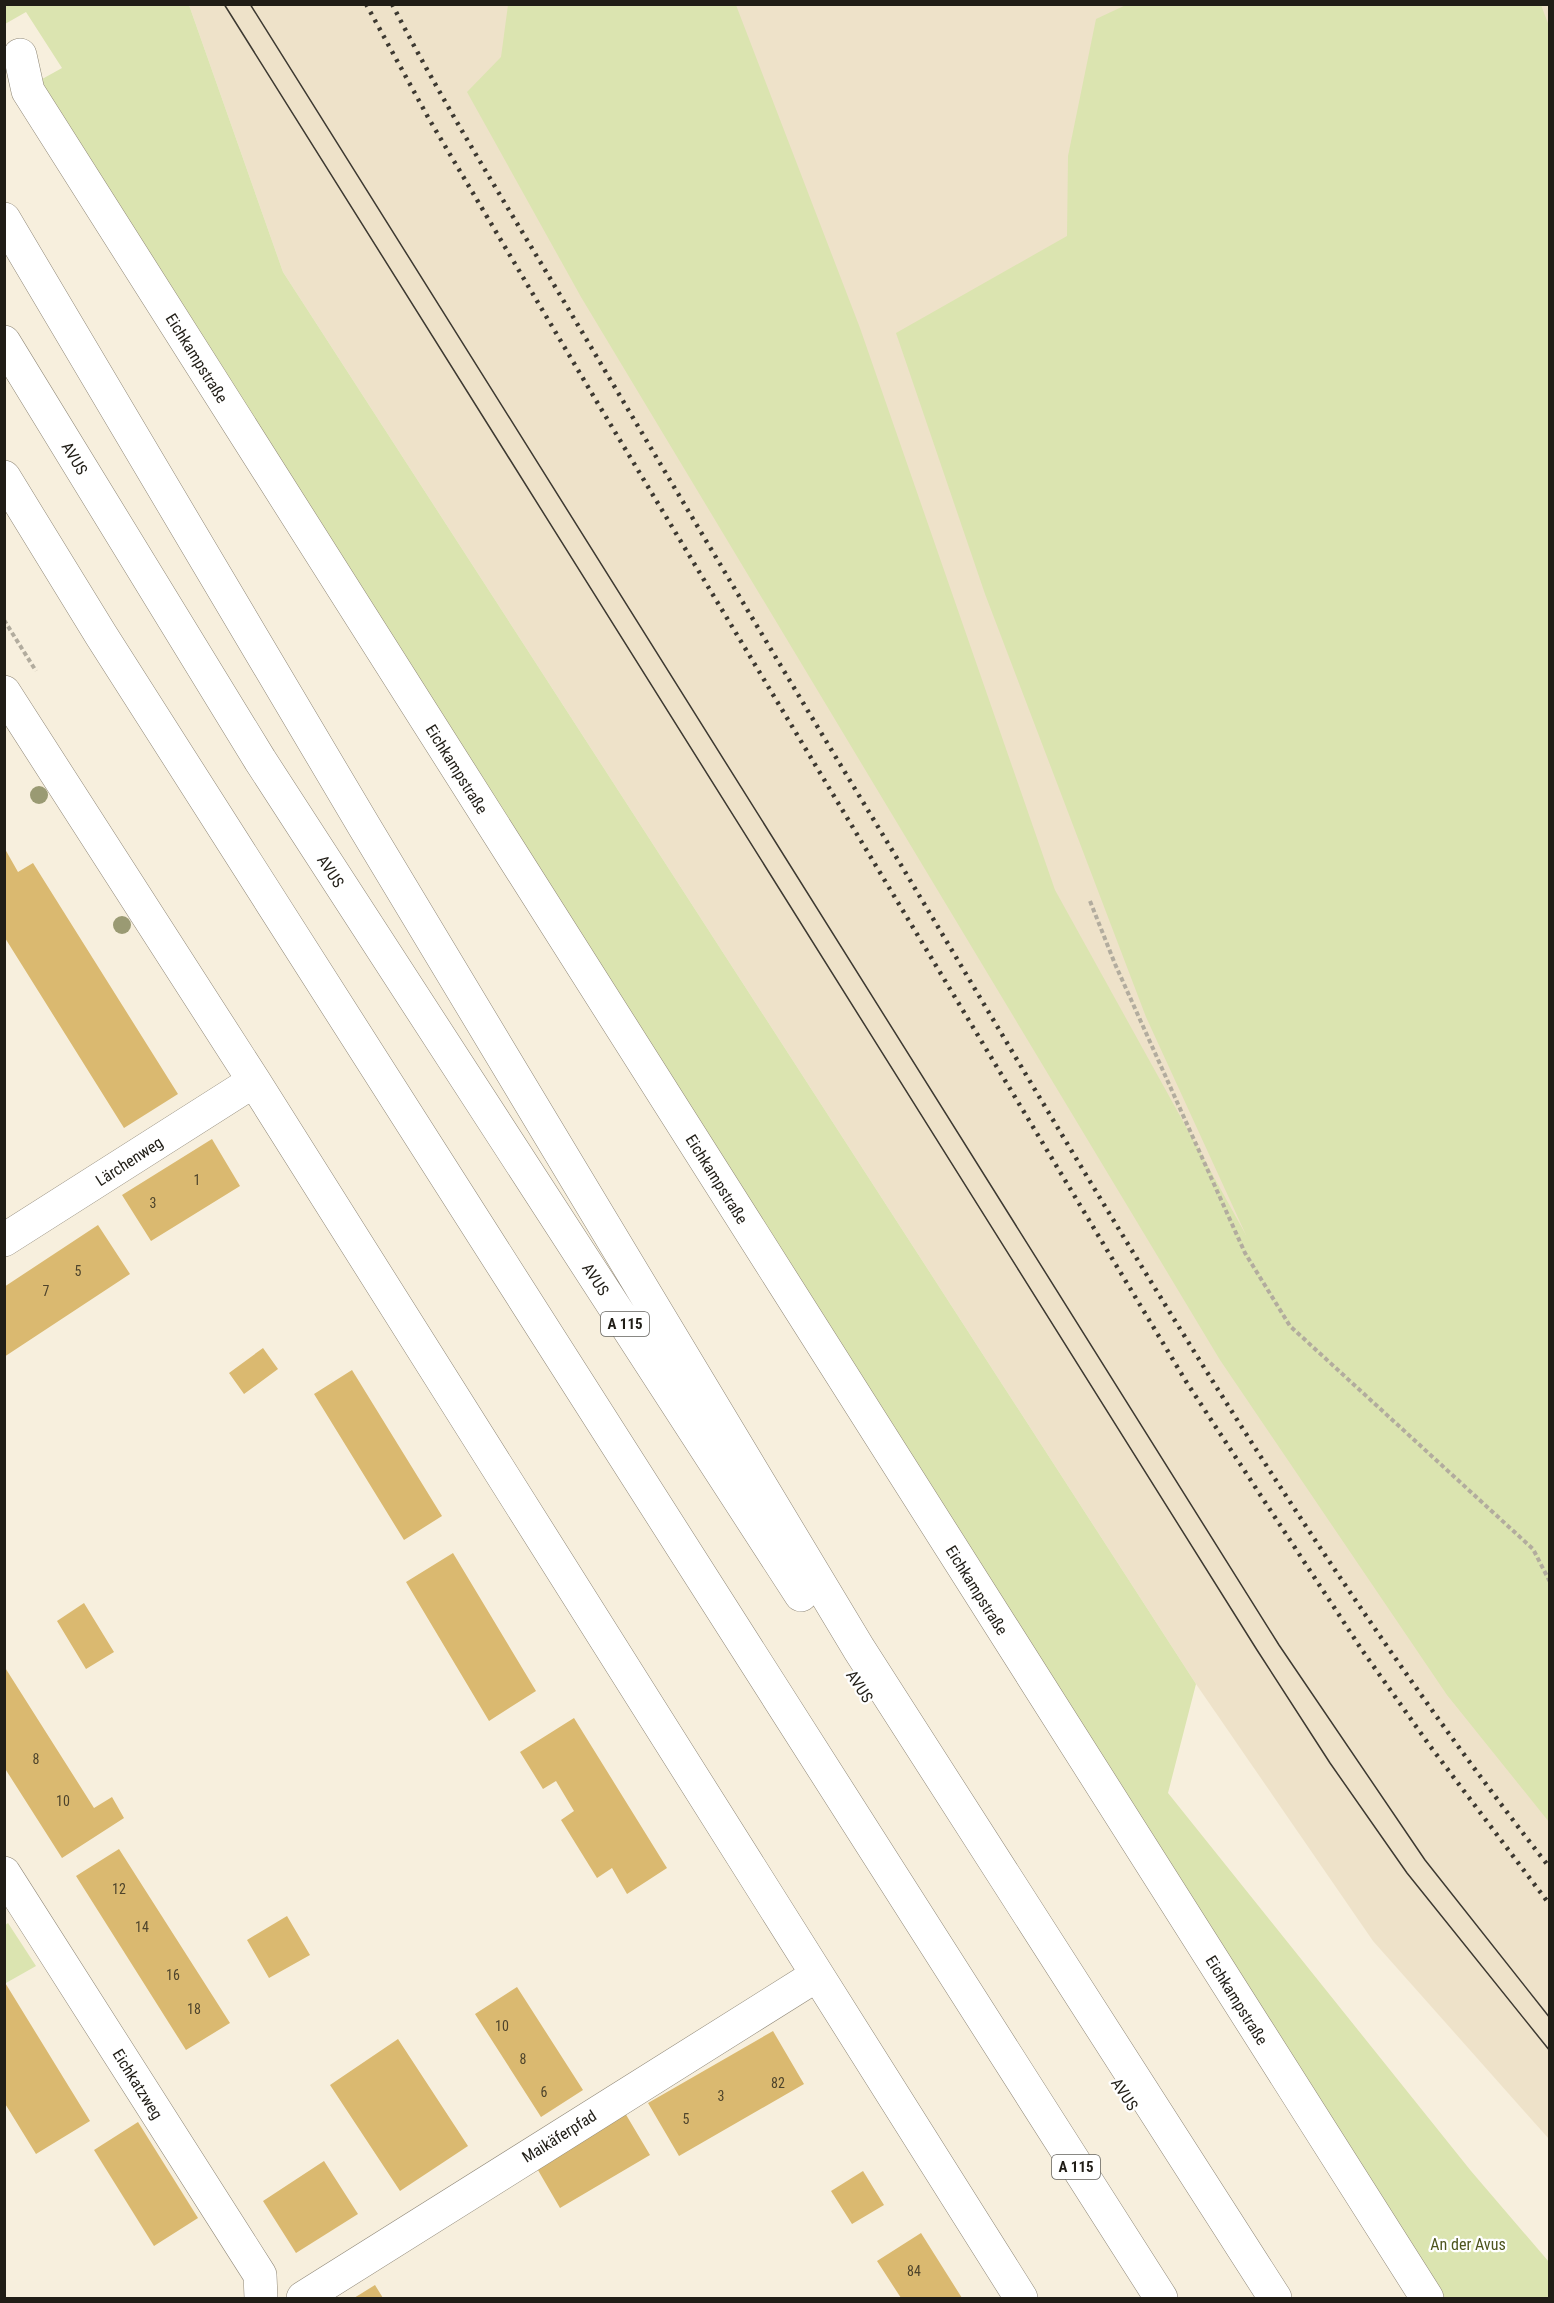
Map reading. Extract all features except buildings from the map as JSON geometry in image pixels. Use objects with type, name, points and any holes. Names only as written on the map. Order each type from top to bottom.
[{"type":"main road","name":"Eichkampstraße","points":[[20,55],[28,91],[1427,2298]]},
{"type":"main road","points":[[4,219],[382,857],[859,1649],[1275,2298]]},
{"type":"main road","name":"AVUS","points":[[4,342],[260,760],[1257,2298]]},
{"type":"main road","name":"A 115","points":[[4,477],[709,1592],[1161,2298]]},
{"type":"main road","points":[[4,692],[254,1081],[1021,2298]]},
{"type":"main road","name":"Lärchenweg","points":[[4,1240],[254,1081]]},
{"type":"main road","name":"Eichkatzweg","points":[[4,1873],[260,2275],[261,2298]]},
{"type":"main road","name":"Maikäferpfad","points":[[303,2298],[816,1975]]},
{"type":"path","points":[[1090,901],[1114,964],[1245,1253],[1290,1326],[1533,1549],[1550,1581]]},
{"type":"shaded area","points":[[189,5],[1549,5],[1549,2139],[1373,1941],[1196,1684],[283,272]]},
{"type":"green space","points":[[1128,4],[1541,5],[1549,26],[1549,1822],[1447,1695],[1220,1360],[581,297],[467,92],[501,57],[508,5],[736,5],[860,328],[1055,890],[1246,1235],[1146,1017],[985,594],[896,333],[1067,236],[1068,156],[1096,19]]},
{"type":"green space","name":"An der Avus","points":[[5,5],[189,5],[283,272],[1196,1684],[1168,1793],[1471,2171],[1549,2262],[1549,2298],[1444,2298],[35,83],[62,68],[26,12],[5,24]]},
{"type":"green space","points":[[8,1923],[36,1966],[6,1983],[4,1926]]},
{"type":"tram line","points":[[224,4],[1330,1763],[1407,1873],[1550,2051]]},
{"type":"tram line","points":[[250,4],[1279,1645],[1425,1860],[1550,2018]]},
{"type":"railway","points":[[366,4],[429,119],[597,402],[1187,1383],[1362,1650],[1430,1746],[1550,1905]]},
{"type":"railway","points":[[392,4],[434,82],[766,642],[1202,1364],[1369,1621],[1458,1746],[1550,1868]]}]
